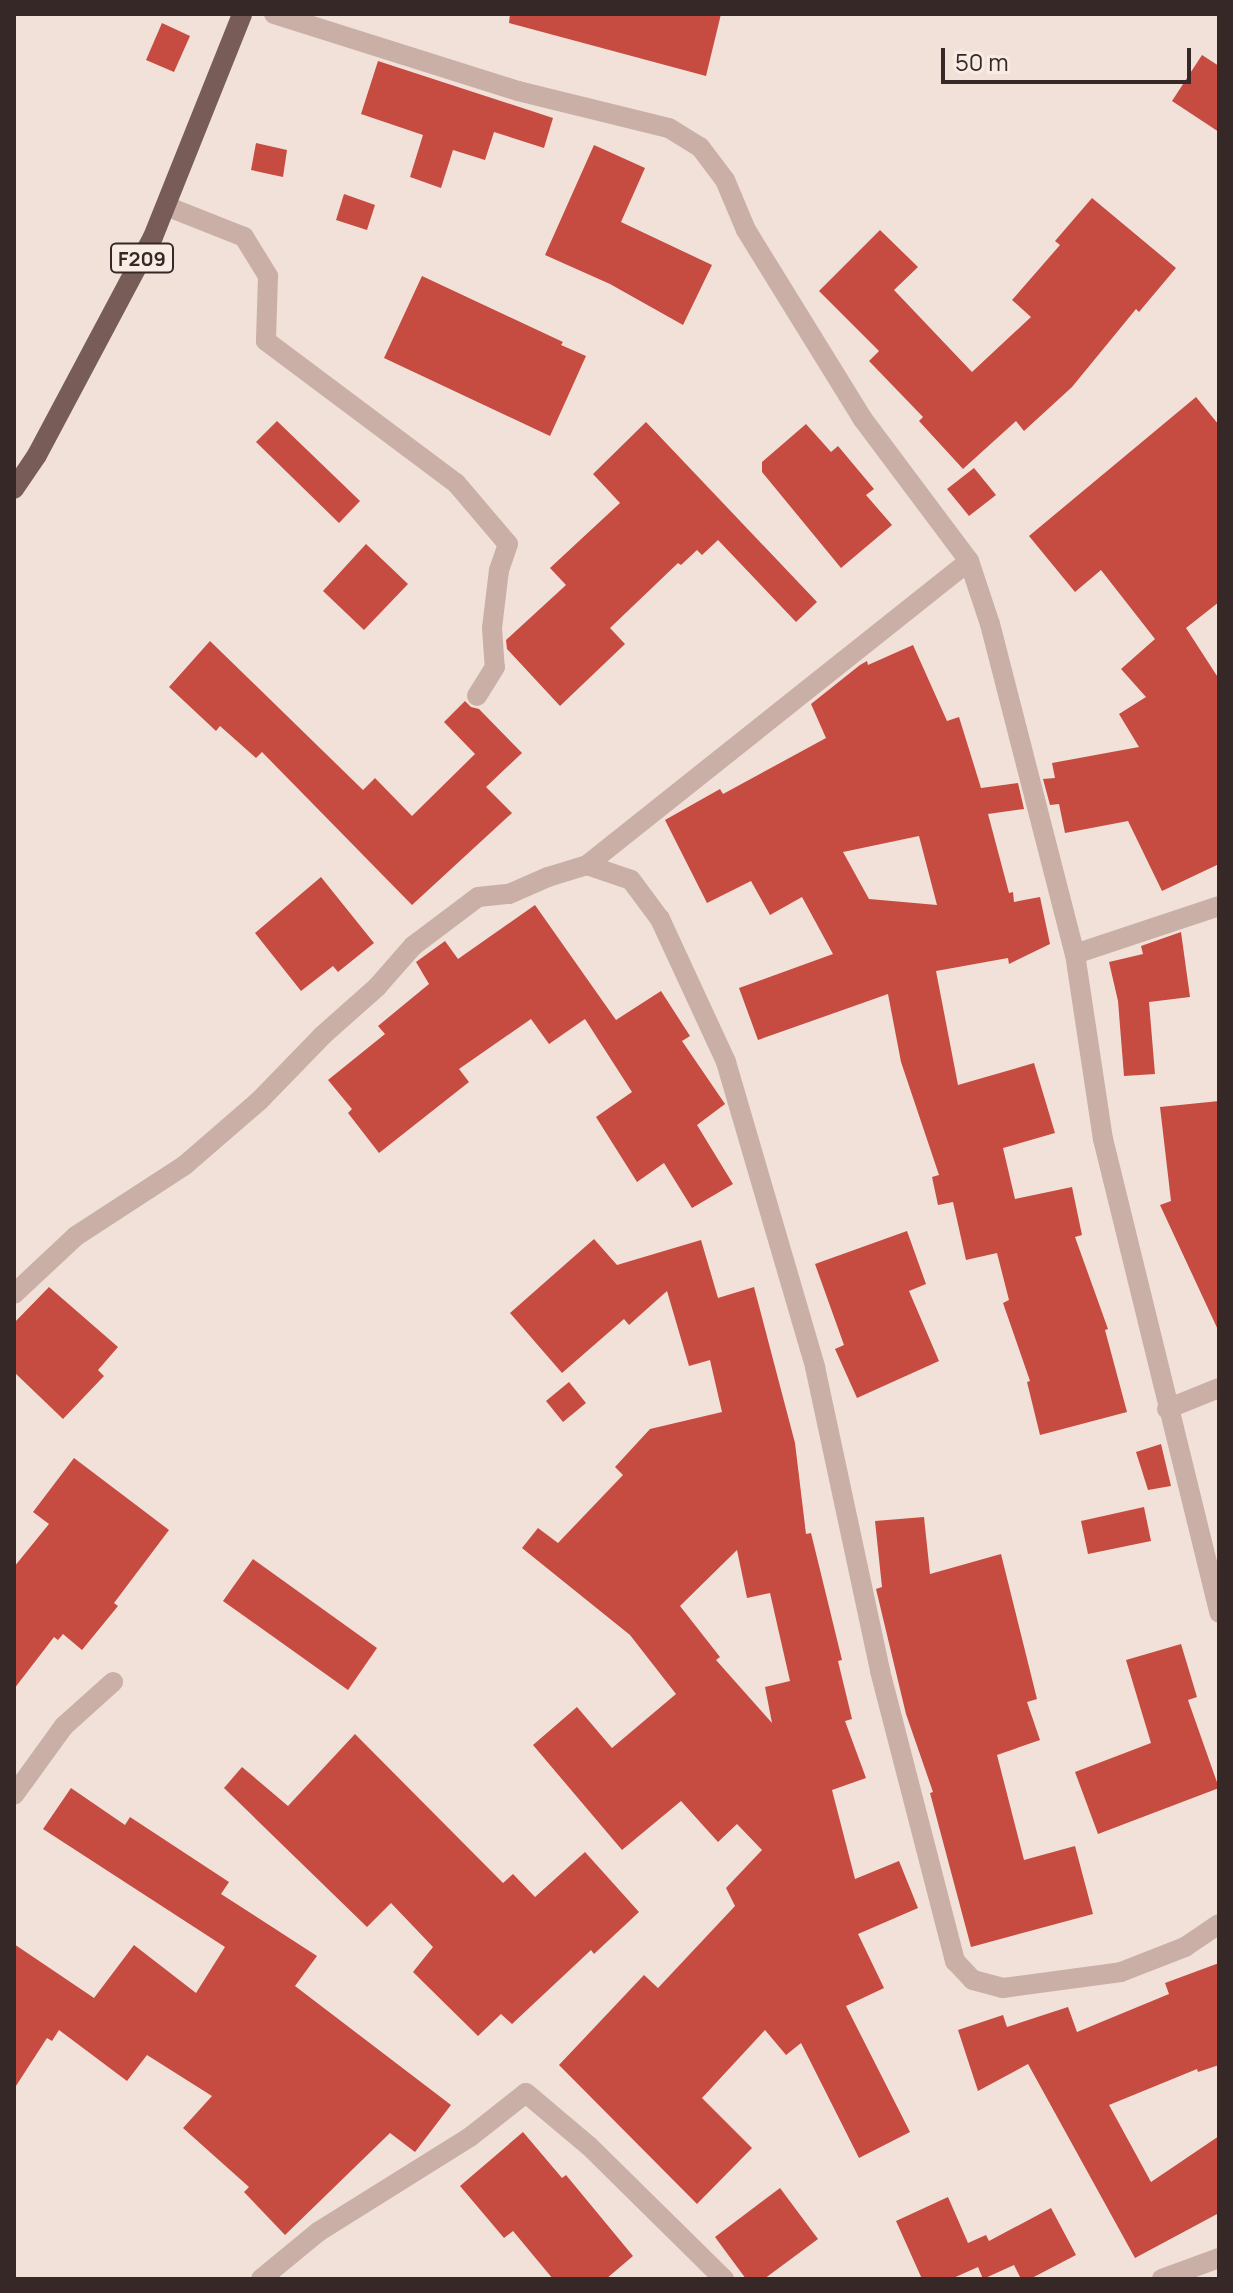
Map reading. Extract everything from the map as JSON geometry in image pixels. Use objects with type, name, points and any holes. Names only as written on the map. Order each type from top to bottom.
[{"type":"main road","name":"F209","points":[[14,489],[37,455],[153,237],[242,14]]},
{"type":"street","points":[[274,14],[518,91],[669,128],[700,147],[725,180],[746,230],[862,418],[969,561],[990,624],[1075,954],[1103,1139],[1219,1613]]},
{"type":"street","points":[[166,206],[244,237],[268,276],[266,341],[456,483],[508,544],[499,570],[492,628],[495,667],[477,696]]},
{"type":"street","points":[[14,1294],[76,1236],[185,1165],[259,1101],[323,1035],[377,987],[413,946],[478,897],[509,894],[587,865],[969,561]]},
{"type":"street","points":[[587,865],[631,880],[660,919],[726,1062],[815,1367],[880,1671],[955,1961],[973,1980],[1003,1988],[1121,1972],[1185,1947],[1219,1924]]},
{"type":"street","points":[[1075,954],[1219,906]]},
{"type":"street","points":[[1167,1409],[1219,1388]]},
{"type":"street","points":[[14,1795],[64,1726],[113,1682]]},
{"type":"street","points":[[261,2279],[318,2232],[470,2137],[526,2093],[579,2137],[724,2279]]},
{"type":"street","points":[[1162,2279],[1219,2258]]},
{"type":"building","points":[[510,14],[721,14],[706,76],[509,23]]},
{"type":"building","points":[[162,23],[190,36],[174,72],[146,60]]},
{"type":"building","points":[[1202,55],[1219,66],[1219,132],[1172,101]]},
{"type":"building","points":[[378,61],[553,118],[544,148],[494,132],[485,160],[453,150],[441,188],[410,177],[423,135],[361,114]]},
{"type":"building","points":[[256,143],[287,150],[283,177],[251,170]]},
{"type":"building","points":[[594,145],[645,168],[621,222],[712,265],[683,325],[610,284],[545,255]]},
{"type":"building","points":[[344,194],[375,205],[367,230],[336,220]]},
{"type":"building","points":[[1092,198],[1176,268],[1139,312],[1136,309],[1072,387],[1024,431],[1016,421],[963,469],[919,421],[923,417],[869,361],[879,351],[819,291],[880,230],[918,267],[894,290],[972,372],[1031,317],[1012,300],[1060,245],[1055,241]]},
{"type":"building","points":[[422,276],[563,342],[561,345],[586,356],[550,436],[384,358]]},
{"type":"building","points":[[1196,397],[1219,425],[1219,602],[1186,628],[1219,679],[1219,864],[1162,891],[1128,821],[1065,833],[1059,804],[1050,805],[1043,779],[1055,778],[1052,763],[1139,747],[1119,714],[1146,697],[1121,669],[1155,639],[1101,570],[1075,592],[1029,536]]},
{"type":"building","points":[[277,421],[360,501],[339,523],[256,442]]},
{"type":"building","points":[[646,422],[817,602],[796,622],[718,540],[702,555],[697,550],[681,565],[678,563],[610,628],[625,644],[560,706],[507,649],[506,640],[566,585],[550,568],[620,503],[593,474]]},
{"type":"building","points":[[806,424],[831,452],[838,446],[874,489],[866,495],[892,525],[841,568],[762,472],[762,462]]},
{"type":"building","points":[[974,468],[996,495],[969,516],[947,489]]},
{"type":"building","points":[[366,544],[408,584],[364,630],[323,591]]},
{"type":"building","points":[[210,641],[363,790],[375,778],[412,816],[475,754],[444,722],[465,701],[479,709],[522,753],[486,787],[512,813],[412,905],[262,752],[256,758],[220,726],[216,731],[169,687]]},
{"type":"building","points":[[913,645],[947,721],[959,717],[981,788],[1018,783],[1024,809],[988,814],[1009,893],[1013,892],[1014,902],[1040,897],[1050,944],[1009,964],[1008,958],[936,971],[958,1085],[1034,1063],[1055,1133],[1003,1148],[1015,1199],[1072,1187],[1082,1235],[1075,1237],[1108,1329],[1105,1330],[1127,1412],[1040,1435],[1027,1382],[1030,1381],[1003,1303],[1009,1300],[997,1253],[966,1260],[953,1202],[938,1205],[932,1177],[939,1175],[901,1062],[888,994],[758,1040],[739,988],[833,954],[802,897],[770,915],[751,881],[707,903],[665,820],[720,789],[723,794],[826,738],[811,704],[860,665],[867,661],[868,665]],"holes":[[[919,836],[937,905],[869,899],[843,852]]]},
{"type":"building","points":[[321,877],[374,943],[338,972],[333,966],[301,991],[255,933]]},
{"type":"building","points":[[535,905],[616,1020],[661,991],[690,1036],[682,1041],[725,1104],[697,1125],[733,1184],[692,1208],[664,1163],[637,1182],[596,1117],[632,1092],[585,1019],[549,1044],[531,1019],[459,1069],[469,1082],[379,1153],[348,1113],[352,1109],[328,1080],[385,1034],[378,1026],[429,984],[416,962],[445,941],[458,959]]},
{"type":"building","points":[[1181,932],[1190,997],[1149,1002],[1155,1074],[1124,1076],[1118,1001],[1109,962],[1143,954],[1141,946]]},
{"type":"building","points":[[1219,1101],[1219,1332],[1160,1205],[1171,1201],[1160,1107]]},
{"type":"building","points":[[907,1231],[926,1284],[909,1291],[939,1361],[857,1398],[835,1349],[844,1345],[815,1264]]},
{"type":"building","points":[[594,1239],[617,1265],[701,1240],[718,1298],[754,1287],[795,1443],[806,1534],[811,1533],[842,1660],[838,1661],[852,1719],[845,1721],[866,1778],[832,1790],[855,1879],[899,1861],[918,1908],[858,1934],[884,1988],[846,2006],[910,2132],[859,2158],[801,2043],[786,2055],[765,2030],[702,2098],[752,2148],[697,2204],[559,2065],[644,1975],[658,1988],[735,1906],[726,1888],[762,1850],[737,1824],[718,1842],[681,1801],[622,1850],[533,1745],[577,1707],[612,1748],[676,1694],[630,1635],[522,1548],[538,1528],[558,1543],[623,1475],[615,1467],[650,1429],[722,1412],[710,1360],[689,1366],[667,1291],[629,1325],[624,1319],[562,1373],[510,1313]],"holes":[[[737,1550],[747,1598],[770,1593],[790,1681],[765,1687],[772,1723],[716,1660],[720,1657],[680,1606]]]},
{"type":"building","points":[[49,1287],[118,1347],[98,1370],[104,1376],[63,1419],[14,1372],[14,1323]]},
{"type":"building","points":[[569,1382],[586,1403],[563,1422],[546,1401]]},
{"type":"building","points":[[1161,1444],[1171,1486],[1148,1490],[1136,1452]]},
{"type":"building","points":[[74,1458],[169,1530],[114,1603],[118,1606],[82,1650],[63,1634],[58,1640],[54,1637],[14,1689],[14,1567],[49,1524],[33,1512]]},
{"type":"building","points":[[1144,1507],[1151,1541],[1088,1554],[1081,1521]]},
{"type":"building","points":[[924,1517],[930,1574],[1001,1554],[1037,1699],[1027,1702],[1040,1740],[997,1755],[1024,1860],[1075,1846],[1093,1914],[971,1947],[930,1793],[933,1792],[906,1714],[876,1589],[882,1587],[875,1521]]},
{"type":"building","points":[[253,1559],[377,1648],[348,1690],[223,1601]]},
{"type":"building","points":[[1181,1644],[1197,1697],[1188,1700],[1219,1788],[1098,1834],[1075,1772],[1151,1743],[1126,1660]]},
{"type":"building","points":[[355,1734],[503,1883],[513,1874],[535,1897],[585,1852],[639,1912],[594,1954],[591,1950],[512,2024],[501,2014],[478,2036],[413,1972],[433,1947],[391,1903],[367,1927],[224,1788],[242,1767],[288,1806]]},
{"type":"building","points":[[71,1788],[125,1825],[130,1817],[229,1882],[221,1894],[317,1956],[295,1986],[451,2105],[415,2152],[390,2133],[285,2235],[244,2192],[249,2187],[183,2128],[212,2096],[147,2055],[127,2081],[59,2030],[52,2041],[47,2038],[14,2089],[14,1944],[94,1998],[134,1945],[196,1993],[225,1947],[43,1829]]},
{"type":"building","points":[[1219,1963],[1219,2065],[1198,2072],[1197,2069],[1109,2105],[1151,2182],[1219,2136],[1219,2213],[1135,2258],[1028,2064],[978,2091],[958,2030],[1003,2015],[1007,2027],[1068,2007],[1077,2032],[1169,1994],[1165,1983]]},
{"type":"building","points":[[523,2132],[562,2178],[566,2175],[633,2256],[606,2279],[553,2279],[513,2231],[504,2238],[460,2186]]},
{"type":"building","points":[[780,2188],[818,2239],[764,2279],[746,2279],[715,2237]]},
{"type":"building","points":[[948,2197],[968,2243],[986,2235],[989,2241],[1051,2208],[1076,2255],[1030,2279],[1021,2279],[1014,2265],[983,2279],[978,2267],[951,2279],[922,2279],[896,2221]]}]
